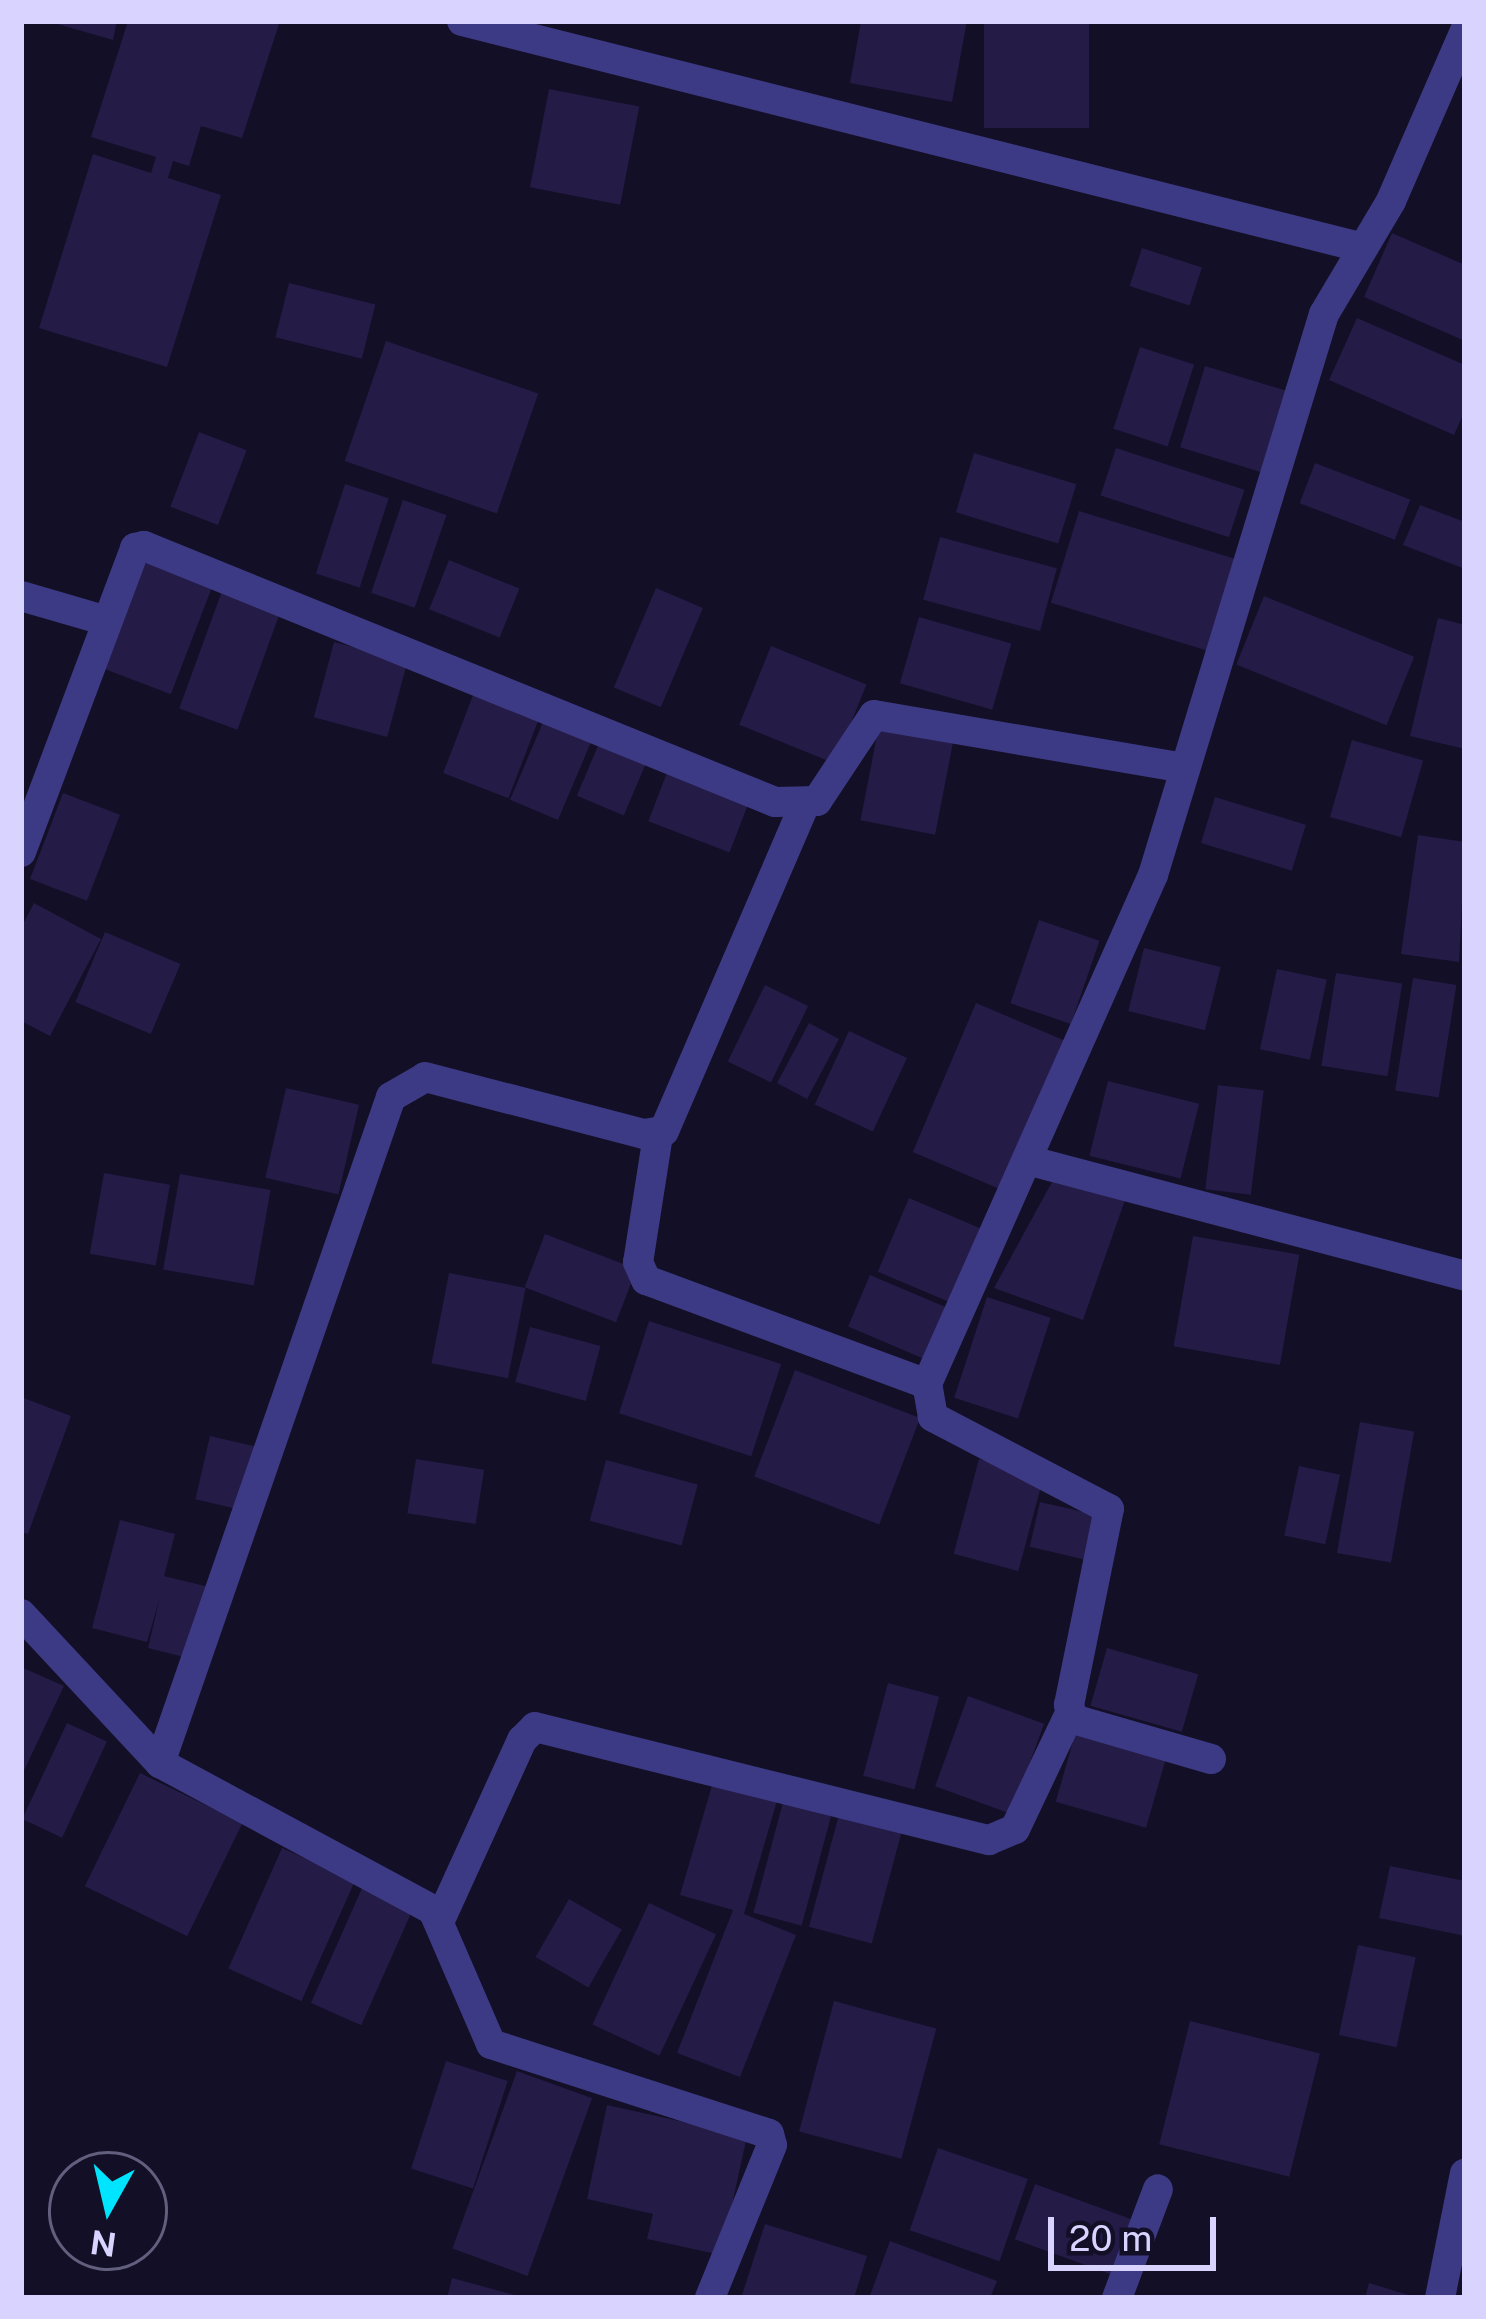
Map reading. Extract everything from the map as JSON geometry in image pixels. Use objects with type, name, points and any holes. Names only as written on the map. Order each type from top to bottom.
[{"type":"street","points":[[462,21],[1360,247]]},
{"type":"street","points":[[440,1920],[522,1739],[535,1727],[988,1840],[1015,1828],[1070,1713],[1109,1509],[932,1417],[927,1384],[1142,904],[1324,314],[1391,201],[1465,31]]},
{"type":"street","points":[[21,852],[135,548],[156,549],[775,802],[805,804],[825,794],[874,715],[1185,768]]},
{"type":"street","points":[[21,596],[107,621]]},
{"type":"street","points":[[805,804],[658,1135],[638,1262],[646,1280],[927,1384]]},
{"type":"street","points":[[160,1763],[400,1086],[425,1077],[658,1135]]},
{"type":"street","points":[[1027,1160],[1465,1276]]},
{"type":"street","points":[[21,1614],[160,1763],[440,1920],[491,2044],[769,2134],[772,2145],[710,2298]]},
{"type":"street","points":[[1070,1713],[1083,1724],[1211,1759]]},
{"type":"street","points":[[1440,2298],[1458,2249],[1465,2173]]},
{"type":"street","points":[[1117,2298],[1158,2189]]},
{"type":"building","points":[[47,21],[117,21],[113,40]]},
{"type":"building","points":[[128,21],[280,21],[242,138],[201,126],[189,166],[173,161],[168,178],[221,195],[167,367],[39,328],[93,154],[151,173],[156,157],[91,137]]},
{"type":"building","points":[[861,21],[967,21],[952,102],[850,83]]},
{"type":"building","points":[[984,21],[1089,21],[1089,128],[984,128]]},
{"type":"building","points":[[549,89],[639,107],[620,205],[530,187]]},
{"type":"building","points":[[1392,233],[1465,265],[1465,341],[1364,297]]},
{"type":"building","points":[[1142,248],[1202,267],[1190,306],[1130,286]]},
{"type":"building","points":[[289,283],[375,305],[362,359],[275,337]]},
{"type":"building","points":[[1357,318],[1465,365],[1465,410],[1454,435],[1329,380]]},
{"type":"building","points":[[386,341],[538,393],[497,513],[345,461]]},
{"type":"building","points":[[1140,347],[1194,365],[1168,446],[1113,429]]},
{"type":"building","points":[[1205,366],[1286,391],[1261,472],[1180,447]]},
{"type":"building","points":[[199,432],[247,450],[218,525],[170,507]]},
{"type":"building","points":[[1116,448],[1244,490],[1229,537],[1101,496]]},
{"type":"building","points":[[974,453],[1076,484],[1058,544],[956,512]]},
{"type":"building","points":[[1315,463],[1410,500],[1395,540],[1300,503]]},
{"type":"building","points":[[345,484],[389,498],[360,588],[316,573]]},
{"type":"building","points":[[403,500],[446,515],[415,608],[371,593]]},
{"type":"building","points":[[1420,505],[1465,522],[1465,569],[1403,545]]},
{"type":"building","points":[[1079,511],[1241,560],[1213,652],[1051,603]]},
{"type":"building","points":[[940,537],[1057,568],[1040,631],[923,600]]},
{"type":"building","points":[[145,558],[213,584],[171,694],[103,668]]},
{"type":"building","points":[[449,560],[519,588],[500,638],[429,609]]},
{"type":"building","points":[[656,588],[703,608],[661,707],[614,687]]},
{"type":"building","points":[[222,591],[280,612],[238,730],[179,708]]},
{"type":"building","points":[[1264,596],[1414,657],[1386,725],[1236,665]]},
{"type":"building","points":[[919,617],[1011,643],[992,710],[900,683]]},
{"type":"building","points":[[1438,618],[1465,625],[1465,749],[1410,736]]},
{"type":"building","points":[[334,642],[407,662],[387,737],[314,717]]},
{"type":"building","points":[[771,646],[866,685],[835,763],[739,725]]},
{"type":"building","points":[[475,690],[540,715],[508,798],[443,773]]},
{"type":"building","points":[[546,715],[594,735],[558,820],[510,800]]},
{"type":"building","points":[[879,725],[954,740],[935,835],[860,820]]},
{"type":"building","points":[[603,734],[650,754],[624,816],[577,796]]},
{"type":"building","points":[[1352,740],[1423,760],[1401,837],[1330,817]]},
{"type":"building","points":[[668,770],[749,801],[730,853],[648,821]]},
{"type":"building","points":[[63,793],[120,815],[87,901],[30,879]]},
{"type":"building","points":[[1215,797],[1306,825],[1292,871],[1201,843]]},
{"type":"building","points":[[1418,835],[1465,842],[1459,962],[1401,954]]},
{"type":"building","points":[[34,903],[101,939],[50,1036],[21,1021],[21,928]]},
{"type":"building","points":[[1039,920],[1100,941],[1071,1024],[1010,1003]]},
{"type":"building","points":[[105,932],[180,964],[151,1034],[75,1002]]},
{"type":"building","points":[[1144,948],[1221,967],[1205,1030],[1128,1011]]},
{"type":"building","points":[[1277,969],[1327,980],[1310,1060],[1260,1049]]},
{"type":"building","points":[[1336,973],[1402,983],[1387,1076],[1321,1066]]},
{"type":"building","points":[[1413,978],[1456,985],[1439,1097],[1395,1091]]},
{"type":"building","points":[[765,985],[808,1006],[771,1082],[728,1061]]},
{"type":"building","points":[[976,1003],[1068,1042],[1005,1191],[913,1152]]},
{"type":"building","points":[[809,1023],[839,1039],[807,1099],[777,1083]]},
{"type":"building","points":[[849,1031],[907,1058],[873,1131],[815,1104]]},
{"type":"building","points":[[1108,1081],[1199,1104],[1181,1178],[1089,1156]]},
{"type":"building","points":[[1218,1085],[1264,1091],[1251,1195],[1205,1189]]},
{"type":"building","points":[[286,1088],[359,1105],[338,1195],[265,1178]]},
{"type":"building","points":[[104,1173],[170,1185],[156,1265],[90,1254]]},
{"type":"building","points":[[180,1174],[271,1190],[254,1286],[163,1270]]},
{"type":"building","points":[[1052,1182],[1125,1200],[1083,1320],[994,1288]]},
{"type":"building","points":[[909,1198],[984,1230],[952,1303],[878,1272]]},
{"type":"building","points":[[545,1234],[636,1269],[616,1322],[525,1287]]},
{"type":"building","points":[[1193,1236],[1299,1255],[1280,1365],[1174,1346]]},
{"type":"building","points":[[449,1273],[526,1288],[508,1378],[431,1363]]},
{"type":"building","points":[[870,1275],[949,1309],[927,1360],[848,1327]]},
{"type":"building","points":[[987,1297],[1051,1318],[1018,1419],[954,1398]]},
{"type":"building","points":[[649,1321],[781,1364],[751,1456],[619,1413]]},
{"type":"building","points":[[530,1327],[601,1346],[586,1401],[515,1382]]},
{"type":"building","points":[[795,1370],[920,1418],[879,1524],[754,1476]]},
{"type":"building","points":[[21,1397],[71,1416],[28,1534],[21,1532]]},
{"type":"building","points":[[1360,1422],[1414,1432],[1391,1563],[1337,1553]]},
{"type":"building","points":[[210,1436],[256,1447],[241,1510],[195,1499]]},
{"type":"building","points":[[416,1459],[484,1470],[476,1524],[407,1513]]},
{"type":"building","points":[[979,1459],[1044,1476],[1018,1571],[954,1554]]},
{"type":"building","points":[[606,1460],[698,1485],[681,1545],[590,1521]]},
{"type":"building","points":[[1299,1466],[1340,1475],[1325,1544],[1284,1535]]},
{"type":"building","points":[[1040,1502],[1103,1517],[1093,1561],[1030,1547]]},
{"type":"building","points":[[120,1520],[175,1534],[164,1576],[213,1588],[196,1660],[148,1648],[160,1597],[147,1642],[92,1628]]},
{"type":"building","points":[[1107,1648],[1198,1674],[1182,1732],[1090,1706]]},
{"type":"building","points":[[21,1667],[64,1686],[21,1777]]},
{"type":"building","points":[[888,1683],[939,1697],[914,1789],[863,1776]]},
{"type":"building","points":[[968,1696],[1044,1724],[1011,1814],[935,1786]]},
{"type":"building","points":[[67,1723],[107,1742],[62,1838],[22,1819]]},
{"type":"building","points":[[1078,1724],[1168,1750],[1146,1828],[1056,1802]]},
{"type":"building","points":[[140,1773],[242,1823],[187,1936],[85,1886]]},
{"type":"building","points":[[715,1775],[779,1794],[744,1914],[796,1935],[740,2077],[677,2053],[733,1910],[680,1895]]},
{"type":"building","points":[[786,1791],[834,1804],[802,1926],[753,1913]]},
{"type":"building","points":[[841,1807],[904,1824],[872,1944],[809,1927]]},
{"type":"building","points":[[282,1848],[355,1881],[301,2001],[228,1969]]},
{"type":"building","points":[[1390,1866],[1465,1881],[1465,1936],[1379,1918]]},
{"type":"building","points":[[363,1886],[413,1908],[361,2025],[311,2003]]},
{"type":"building","points":[[569,1899],[622,1930],[588,1988],[535,1957]]},
{"type":"building","points":[[649,1903],[716,1934],[659,2056],[592,2024]]},
{"type":"building","points":[[1358,1945],[1416,1957],[1397,2047],[1339,2035]]},
{"type":"building","points":[[834,2001],[936,2028],[901,2159],[799,2131]]},
{"type":"building","points":[[1190,2021],[1320,2053],[1289,2177],[1159,2144]]},
{"type":"building","points":[[446,2061],[508,2081],[473,2189],[411,2168]]},
{"type":"building","points":[[517,2071],[592,2098],[528,2276],[452,2249]]},
{"type":"building","points":[[607,2105],[747,2136],[721,2255],[647,2239],[653,2214],[587,2199]]},
{"type":"building","points":[[938,2148],[1028,2179],[999,2261],[910,2230]]},
{"type":"building","points":[[1035,2184],[1131,2219],[1111,2274],[1015,2239]]},
{"type":"building","points":[[765,2224],[867,2256],[854,2298],[741,2298]]},
{"type":"building","points":[[890,2241],[997,2281],[990,2298],[869,2298]]},
{"type":"building","points":[[452,2278],[522,2297],[522,2298],[447,2298]]},
{"type":"building","points":[[1369,2283],[1415,2297],[1415,2298],[1365,2298]]}]
